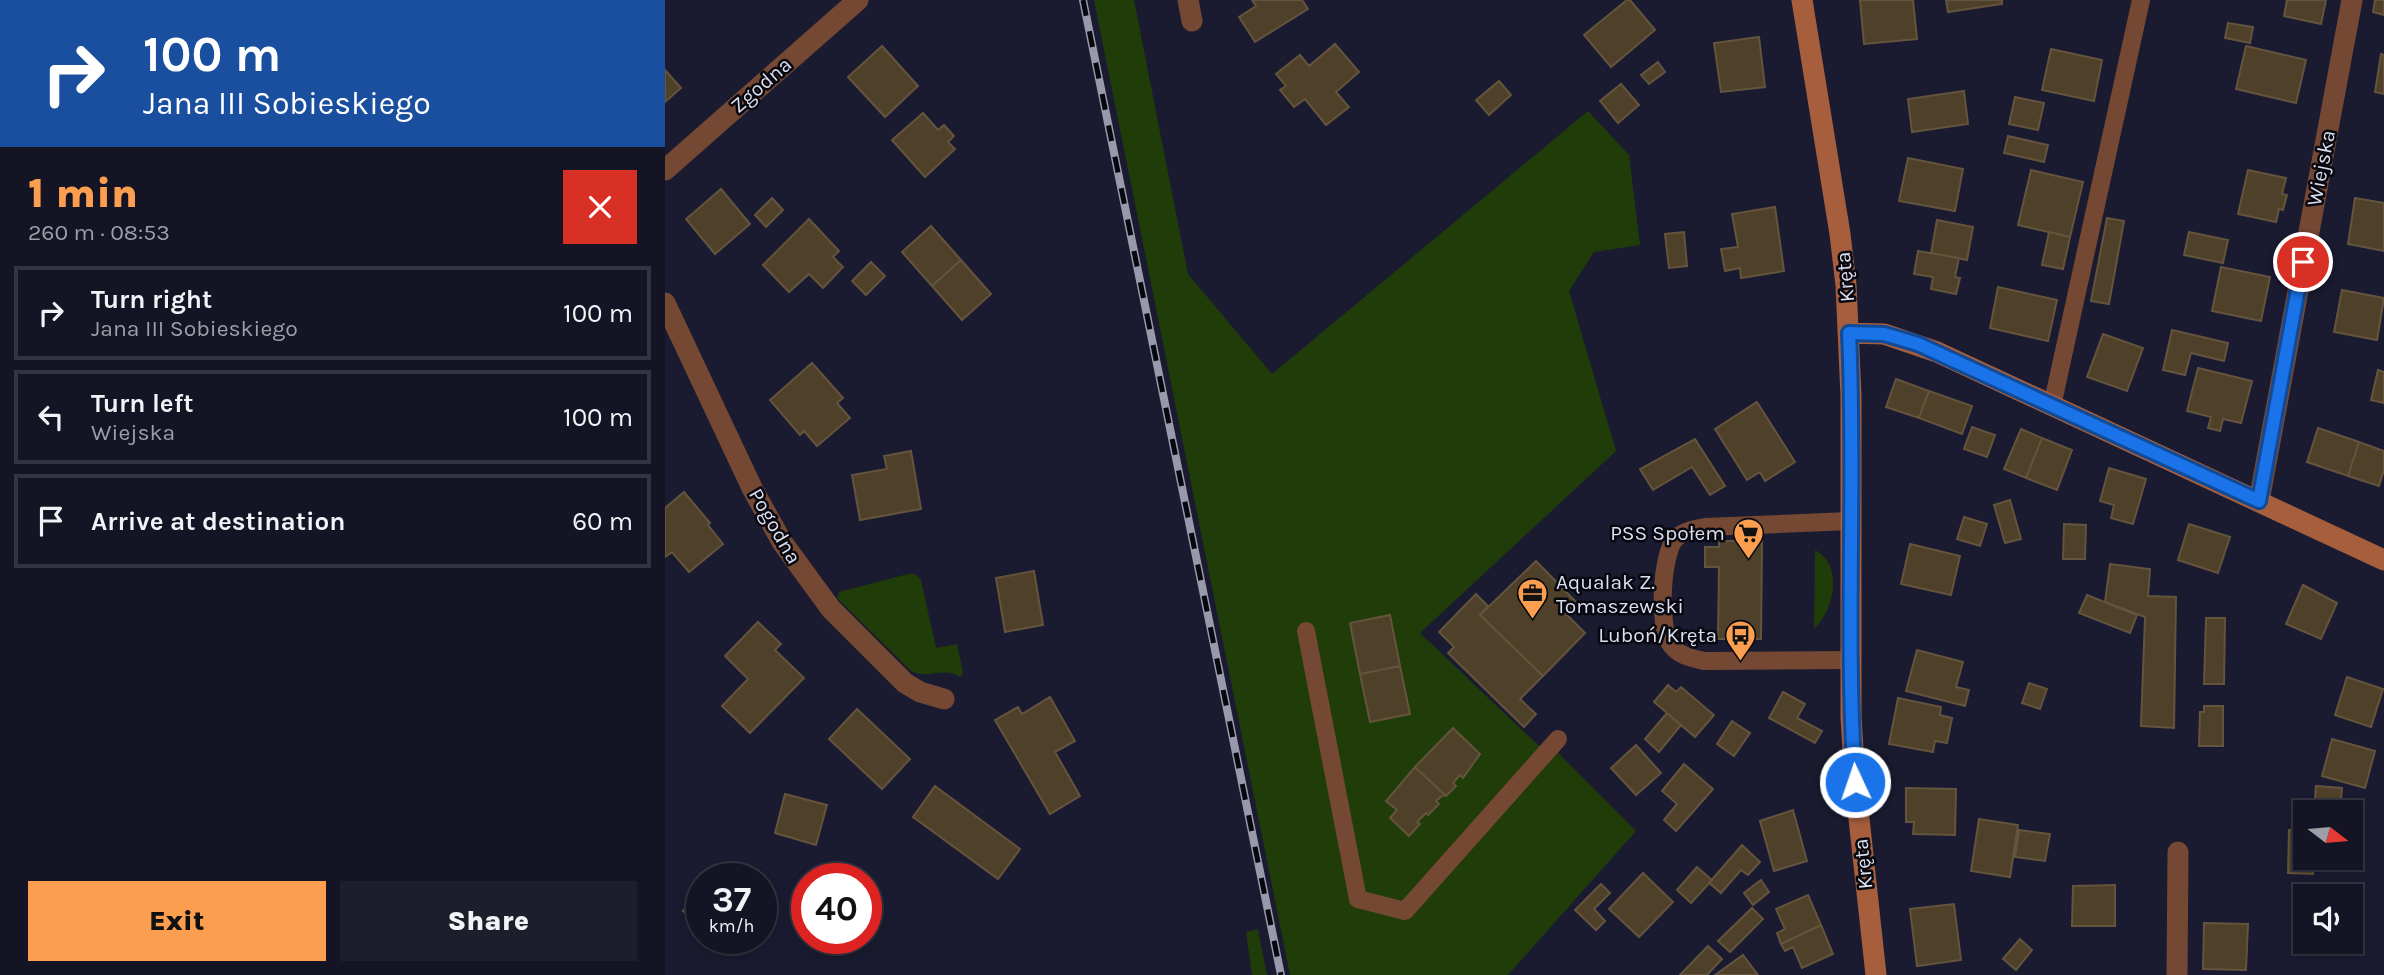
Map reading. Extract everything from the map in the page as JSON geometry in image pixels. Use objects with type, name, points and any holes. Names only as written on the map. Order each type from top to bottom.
[{"type":"street","name":"Zgodna","points":[[665,170],[858,0]]},
{"type":"street","points":[[1188,0],[1192,21]]},
{"type":"street","name":"Kręta","points":[[1802,0],[1840,234],[1849,333],[1850,660],[1855,782],[1876,975]]},
{"type":"street","name":"Wiejska","points":[[2259,501],[2352,0]]},
{"type":"street","name":"Pogodna","points":[[665,303],[753,490],[793,559],[831,609],[905,683],[920,692],[944,699]]},
{"type":"street","points":[[1849,333],[1884,334],[1918,344],[2384,559]]},
{"type":"street","points":[[2177,975],[2178,852]]},
{"type":"lane","points":[[2052,406],[2141,0]]},
{"type":"lane","points":[[1850,521],[1705,527],[1690,530],[1677,538],[1665,563],[1664,631],[1676,651],[1704,661],[1850,660]]},
{"type":"lane","points":[[1306,631],[1358,899],[1405,911],[1558,739]]},
{"type":"green space","points":[[1094,0],[1134,0],[1188,274],[1272,374],[1588,111],[1629,155],[1640,245],[1594,252],[1569,291],[1616,451],[1420,633],[1539,746],[1546,741],[1636,831],[1508,975],[1290,975]]},
{"type":"green space","points":[[1815,550],[1830,566],[1833,588],[1827,611],[1814,629]]},
{"type":"green space","points":[[915,574],[921,580],[936,648],[957,644],[963,673],[960,677],[948,673],[924,674],[911,671],[837,598],[839,592]]},
{"type":"green space","points":[[1258,929],[1267,975],[1252,975],[1246,932]]},
{"type":"building","points":[[1252,0],[1302,0],[1308,9],[1255,42],[1239,17],[1256,6]]},
{"type":"building","points":[[1630,0],[1655,30],[1611,67],[1584,35]]},
{"type":"building","points":[[1860,0],[1913,0],[1917,39],[1864,44]]},
{"type":"building","points":[[1946,0],[2002,0],[2002,4],[1948,12]]},
{"type":"building","points":[[2287,0],[2326,0],[2321,24],[2284,16]]},
{"type":"building","points":[[2375,0],[2384,0],[2384,15],[2373,12]]},
{"type":"building","points":[[2228,23],[2253,27],[2250,43],[2225,38]]},
{"type":"building","points":[[1759,37],[1765,87],[1721,92],[1714,43]]},
{"type":"building","points":[[1335,44],[1359,72],[1336,92],[1349,107],[1326,125],[1305,99],[1294,107],[1280,90],[1286,86],[1276,74],[1300,55],[1309,66]]},
{"type":"building","points":[[882,46],[918,86],[885,117],[848,77]]},
{"type":"building","points":[[2246,46],[2306,60],[2296,103],[2236,89]]},
{"type":"building","points":[[2051,49],[2102,60],[2094,101],[2042,90]]},
{"type":"building","points":[[2381,54],[2384,55],[2384,94],[2375,92]]},
{"type":"building","points":[[1658,62],[1665,72],[1649,84],[1641,75]]},
{"type":"building","points":[[665,70],[681,88],[665,102]]},
{"type":"building","points":[[1499,81],[1511,95],[1489,115],[1476,100]]},
{"type":"building","points":[[1621,84],[1639,105],[1618,123],[1600,101]]},
{"type":"building","points":[[1964,91],[1968,124],[1912,132],[1908,99]]},
{"type":"building","points":[[2015,97],[2044,103],[2038,130],[2009,124]]},
{"type":"building","points":[[923,113],[938,130],[944,125],[954,136],[948,142],[955,149],[925,177],[892,140]]},
{"type":"building","points":[[2008,136],[2048,145],[2044,162],[2004,153]]},
{"type":"building","points":[[1908,158],[1963,169],[1955,211],[1899,201]]},
{"type":"building","points":[[2031,170],[2083,182],[2070,237],[2018,225]]},
{"type":"building","points":[[2248,170],[2286,178],[2282,194],[2287,195],[2283,210],[2279,209],[2276,222],[2238,214]]},
{"type":"building","points":[[721,189],[750,224],[715,254],[686,219]]},
{"type":"building","points":[[772,198],[783,210],[766,227],[755,215]]},
{"type":"building","points":[[2355,198],[2384,203],[2384,251],[2348,244]]},
{"type":"building","points":[[1775,207],[1784,271],[1741,278],[1740,268],[1725,271],[1721,249],[1738,247],[1732,214]]},
{"type":"building","points":[[2107,218],[2124,221],[2109,304],[2091,301]]},
{"type":"building","points":[[809,219],[839,251],[833,257],[843,267],[823,288],[809,274],[789,292],[763,265]]},
{"type":"building","points":[[1937,220],[1973,227],[1967,260],[1931,253]]},
{"type":"building","points":[[931,226],[961,260],[932,286],[902,252]]},
{"type":"building","points":[[1684,232],[1687,266],[1669,268],[1665,234]]},
{"type":"building","points":[[2049,232],[2070,237],[2063,269],[2042,265]]},
{"type":"building","points":[[2189,232],[2228,240],[2223,263],[2184,255]]},
{"type":"building","points":[[1918,251],[1959,258],[1955,277],[1960,278],[1956,294],[1931,289],[1933,277],[1914,274]]},
{"type":"building","points":[[961,260],[991,294],[962,320],[932,286]]},
{"type":"building","points":[[871,262],[885,276],[866,295],[852,281]]},
{"type":"building","points":[[2221,267],[2270,277],[2261,321],[2212,311]]},
{"type":"building","points":[[1998,287],[2057,300],[2048,341],[1990,328]]},
{"type":"building","points":[[2342,290],[2384,298],[2377,340],[2334,332]]},
{"type":"building","points":[[2172,330],[2228,343],[2224,361],[2191,353],[2185,375],[2163,370]]},
{"type":"building","points":[[2103,334],[2143,348],[2127,391],[2087,377]]},
{"type":"building","points":[[812,363],[843,398],[837,403],[850,418],[817,446],[804,431],[800,435],[770,400]]},
{"type":"building","points":[[2198,368],[2252,381],[2241,423],[2223,419],[2220,431],[2208,428],[2211,417],[2187,411]]},
{"type":"building","points":[[2378,370],[2384,372],[2384,403],[2371,400]]},
{"type":"building","points":[[1896,379],[1929,391],[1919,418],[1886,407]]},
{"type":"building","points":[[1929,391],[1972,406],[1962,434],[1919,418]]},
{"type":"building","points":[[1757,402],[1795,462],[1765,481],[1760,472],[1747,480],[1715,429]]},
{"type":"building","points":[[1972,427],[1995,435],[1987,457],[1964,449]]},
{"type":"building","points":[[2318,428],[2359,442],[2348,476],[2307,462]]},
{"type":"building","points":[[2021,429],[2042,438],[2026,478],[2004,469]]},
{"type":"building","points":[[2042,438],[2072,450],[2057,490],[2026,478]]},
{"type":"building","points":[[1695,439],[1725,486],[1710,495],[1692,467],[1653,490],[1640,469]]},
{"type":"building","points":[[2359,442],[2384,451],[2384,470],[2379,486],[2348,476]]},
{"type":"building","points":[[911,451],[921,509],[860,520],[852,475],[887,469],[884,456]]},
{"type":"building","points":[[2109,468],[2146,479],[2133,524],[2111,518],[2114,505],[2100,501]]},
{"type":"building","points":[[684,492],[710,523],[708,525],[723,544],[689,572],[672,552],[665,557],[665,508]]},
{"type":"building","points":[[2010,500],[2021,539],[2005,543],[1994,505]]},
{"type":"building","points":[[1964,517],[1987,524],[1980,546],[1957,539]]},
{"type":"building","points":[[2064,524],[2086,525],[2085,559],[2063,559]]},
{"type":"building","points":[[2189,524],[2230,537],[2218,573],[2178,560]]},
{"type":"building","points":[[1719,541],[1762,541],[1761,639],[1718,639],[1719,567],[1705,567],[1705,547],[1719,547]]},
{"type":"building","points":[[1910,544],[1960,556],[1951,595],[1901,584]]},
{"type":"building","points":[[1536,561],[1576,602],[1565,613],[1585,633],[1543,676],[1480,615]]},
{"type":"building","points":[[2110,564],[2150,569],[2148,596],[2176,597],[2174,728],[2141,726],[2145,617],[2105,602]]},
{"type":"building","points":[[1034,571],[1043,625],[1005,632],[996,578]]},
{"type":"building","points":[[2303,585],[2337,603],[2321,639],[2286,624]]},
{"type":"building","points":[[1476,594],[1488,606],[1480,615],[1543,676],[1520,699],[1536,714],[1524,727],[1448,653],[1454,647],[1439,632]]},
{"type":"building","points":[[2087,595],[2137,615],[2130,633],[2079,613]]},
{"type":"building","points":[[1390,615],[1400,666],[1360,674],[1350,623]]},
{"type":"building","points":[[2206,618],[2225,618],[2224,684],[2204,684]]},
{"type":"building","points":[[758,622],[781,644],[775,650],[804,678],[750,733],[722,706],[748,679],[725,656]]},
{"type":"building","points":[[1917,650],[1963,662],[1956,687],[1969,690],[1965,706],[1906,691]]},
{"type":"building","points":[[1400,666],[1410,714],[1370,722],[1360,674]]},
{"type":"building","points":[[2347,677],[2383,689],[2371,727],[2335,715]]},
{"type":"building","points":[[2029,683],[2047,689],[2040,709],[2022,703]]},
{"type":"building","points":[[1668,685],[1676,692],[1681,687],[1714,715],[1695,737],[1654,702]]},
{"type":"building","points":[[1783,692],[1805,704],[1797,718],[1822,731],[1815,743],[1769,718]]},
{"type":"building","points":[[1050,697],[1075,741],[1055,752],[1080,796],[1050,814],[995,720],[1018,707],[1022,714]]},
{"type":"building","points":[[1898,698],[1941,707],[1940,715],[1952,718],[1947,743],[1935,741],[1933,752],[1889,744]]},
{"type":"building","points":[[2204,706],[2223,706],[2223,746],[2199,746],[2200,712],[2204,712]]},
{"type":"building","points":[[857,709],[910,759],[882,789],[829,739]]},
{"type":"building","points":[[1667,713],[1681,725],[1659,752],[1645,739]]},
{"type":"building","points":[[1732,721],[1750,733],[1734,756],[1717,744]]},
{"type":"building","points":[[1453,728],[1480,754],[1463,778],[1460,775],[1453,783],[1456,786],[1446,796],[1415,767]]},
{"type":"building","points":[[2332,739],[2375,751],[2365,788],[2322,776]]},
{"type":"building","points":[[1636,745],[1661,773],[1636,795],[1611,768]]},
{"type":"building","points":[[1684,764],[1713,789],[1676,831],[1664,820],[1677,804],[1662,791]]},
{"type":"building","points":[[1415,767],[1446,796],[1443,795],[1436,801],[1439,804],[1417,822],[1420,824],[1409,836],[1390,818],[1397,810],[1386,801]]},
{"type":"building","points":[[935,786],[1020,849],[998,879],[913,817]]},
{"type":"building","points":[[2316,786],[2342,788],[2341,800],[2315,800]]},
{"type":"building","points":[[1906,788],[1956,789],[1955,835],[1913,834],[1914,822],[1906,822]]},
{"type":"building","points":[[785,794],[827,805],[816,845],[775,833]]},
{"type":"building","points":[[1793,810],[1807,861],[1774,871],[1760,821]]},
{"type":"building","points":[[1979,819],[2018,825],[2010,877],[1971,871]]},
{"type":"building","points":[[2019,830],[2050,834],[2045,861],[2015,857]]},
{"type":"building","points":[[2289,830],[2293,830],[2293,870],[2313,870],[2313,874],[2288,873]]},
{"type":"building","points":[[1742,845],[1760,862],[1748,875],[1741,870],[1721,893],[1709,883]]},
{"type":"building","points":[[1697,867],[1712,880],[1691,903],[1677,890]]},
{"type":"building","points":[[1643,873],[1673,902],[1639,937],[1609,909]]},
{"type":"building","points":[[1761,880],[1769,892],[1753,905],[1744,893]]},
{"type":"building","points":[[1601,884],[1610,893],[1594,909],[1605,921],[1596,930],[1575,910]]},
{"type":"building","points":[[2115,885],[2115,926],[2072,926],[2073,886]]},
{"type":"building","points":[[1808,895],[1821,925],[1781,944],[1777,933],[1785,929],[1776,909]]},
{"type":"building","points":[[1954,904],[1961,960],[1917,966],[1910,909]]},
{"type":"building","points":[[1752,908],[1763,919],[1730,952],[1718,941]]},
{"type":"building","points":[[2204,923],[2248,924],[2246,970],[2203,969]]},
{"type":"building","points":[[1821,925],[1833,954],[1802,968],[1793,947],[1785,951],[1781,944]]},
{"type":"building","points":[[2020,939],[2032,950],[2016,970],[2003,959]]},
{"type":"building","points":[[1708,946],[1722,959],[1707,975],[1680,975]]},
{"type":"building","points":[[1743,955],[1758,975],[1715,975]]},
{"type":"railway","points":[[1083,0],[1281,975]]},
{"type":"place","name":"PSS Społem","points":[[1748,560]]},
{"type":"place","name":"Aqualak Z. Tomaszewski","points":[[1533,621]]},
{"type":"place","name":"Luboń/Kręta","points":[[1740,662]]},
{"type":"route","points":[[1855,782],[1850,660],[1849,333],[1872,332],[1918,344],[2259,501],[2303,262]]}]
